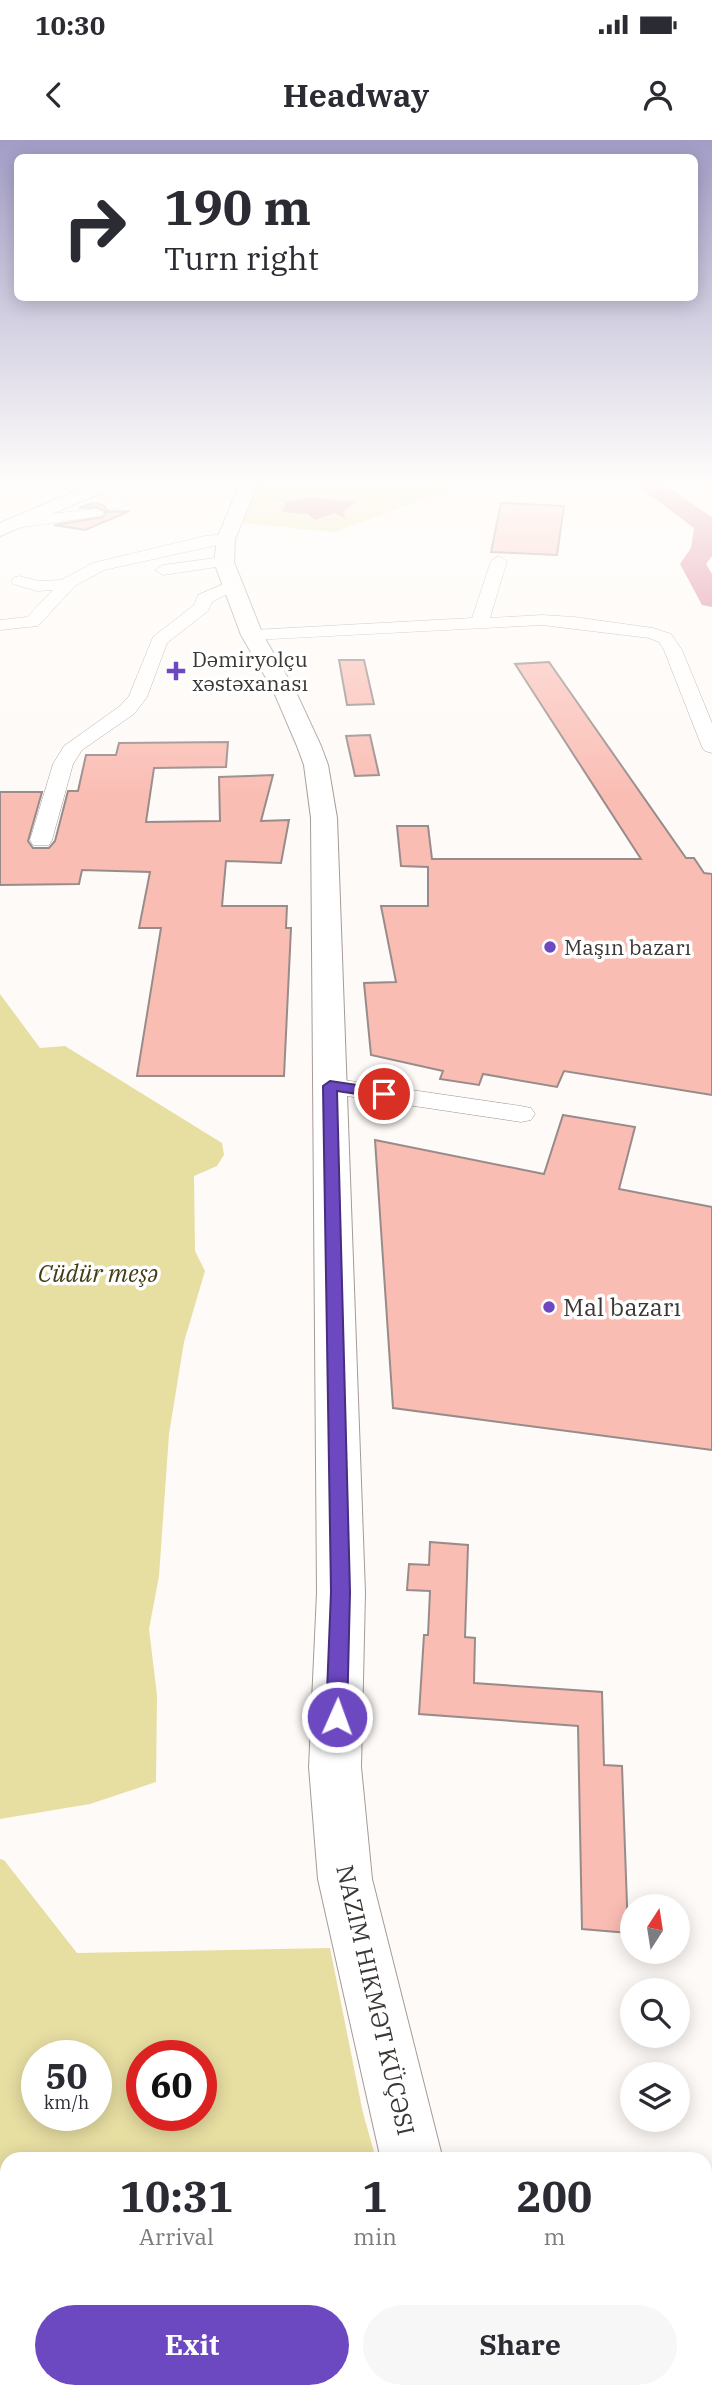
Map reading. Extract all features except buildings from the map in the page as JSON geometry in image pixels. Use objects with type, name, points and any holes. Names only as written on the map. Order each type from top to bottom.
[{"type":"main road","name":"NAZIM HIKMƏT KÜÇƏSI","points":[[236,586],[252,635],[284,690],[309,746],[318,778],[324,818],[341,1592],[335,1767],[345,1879],[410,2152]]},
{"type":"street","points":[[0,625],[32,622],[66,586]]},
{"type":"street","points":[[41,840],[62,764],[74,746],[127,710],[138,697],[159,641],[202,607],[212,586]]},
{"type":"street","points":[[479,624],[491,586]]},
{"type":"street","points":[[252,635],[575,622],[653,633],[665,638],[673,650],[712,747]]},
{"type":"street","points":[[330,1086],[521,1114]]},
{"type":"green space","name":"Cüdür meşə","points":[[0,994],[40,1048],[65,1046],[222,1143],[224,1155],[217,1166],[194,1176],[195,1251],[205,1271],[184,1342],[169,1434],[159,1576],[149,1629],[157,1695],[156,1782],[90,1804],[0,1819]]},
{"type":"green space","points":[[0,1859],[4,1860],[77,1953],[330,1948],[363,2113],[374,2152],[0,2152]]},
{"type":"waterway","points":[[705,586],[712,599]]},
{"type":"place","name":"Dəmiryolçu xəstəxanası","points":[[176,671]]},
{"type":"place","name":"Maşın bazarı","points":[[550,947]]},
{"type":"place","name":"Mal bazarı","points":[[549,1307]]},
{"type":"route","points":[[337,1717],[341,1592],[330,1086],[384,1094]]}]
